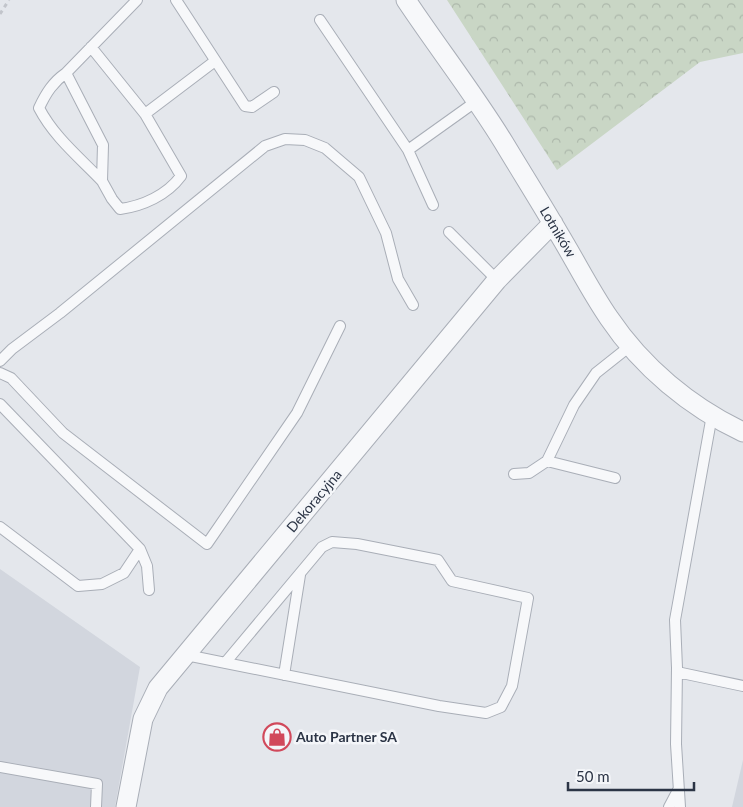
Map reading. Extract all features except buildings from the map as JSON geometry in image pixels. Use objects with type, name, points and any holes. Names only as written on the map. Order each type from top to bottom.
[{"type":"street","name":"Lotników","points":[[406,0],[478,100],[609,319],[630,346],[643,360],[692,403],[743,432]]},
{"type":"street","name":"Dekoracyjna","points":[[126,807],[143,719],[158,688],[497,280],[553,223]]},
{"type":"lane","points":[[91,47],[145,114],[181,176],[173,187],[137,206],[120,209],[112,199],[102,180],[58,135],[45,120],[39,108],[55,81],[136,0]]},
{"type":"lane","points":[[176,0],[245,106],[252,107],[274,92]]},
{"type":"lane","points":[[320,20],[408,150],[434,205]]},
{"type":"lane","points":[[145,114],[216,61]]},
{"type":"lane","points":[[66,72],[103,146],[102,180]]},
{"type":"lane","points":[[408,150],[478,100]]},
{"type":"lane","points":[[0,360],[265,146],[285,139],[305,140],[325,148],[359,177],[386,233],[398,279],[413,305]]},
{"type":"lane","points":[[449,232],[497,280]]},
{"type":"lane","points":[[0,373],[12,378],[63,433],[207,544],[297,413],[340,326]]},
{"type":"lane","points":[[514,474],[530,473],[547,461],[574,405],[596,373],[630,346]]},
{"type":"lane","points":[[0,404],[140,549],[147,566],[149,590]]},
{"type":"lane","points":[[680,807],[676,744],[677,672],[675,620],[712,415]]},
{"type":"lane","points":[[547,461],[615,478]]},
{"type":"lane","points":[[0,527],[78,586],[102,584],[124,573],[140,549]]},
{"type":"lane","points":[[186,656],[486,714],[501,707],[512,686],[528,598],[452,581],[438,560],[357,544],[332,542],[322,547],[225,663]]},
{"type":"lane","points":[[284,675],[300,573]]},
{"type":"lane","points":[[677,672],[743,686]]},
{"type":"lane","points":[[0,767],[97,784],[96,807]]},
{"type":"lane","points":[[669,807],[678,789]]},
{"type":"path","points":[[0,14],[9,0]]},
{"type":"shaded area","points":[[0,569],[140,667],[115,807],[0,807]]},
{"type":"shaded area","points":[[743,760],[743,807],[732,807]]},
{"type":"green space","points":[[447,0],[743,0],[743,53],[700,62],[557,170]]},
{"type":"place","name":"Auto Partner SA","points":[[277,737]]}]
